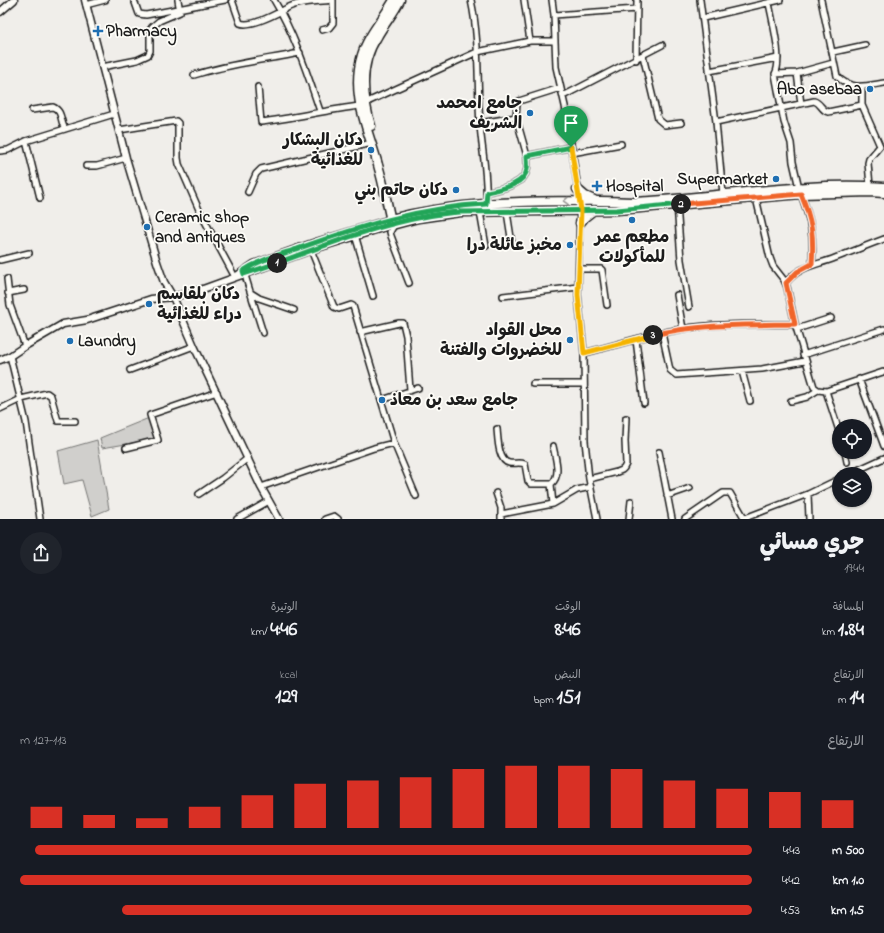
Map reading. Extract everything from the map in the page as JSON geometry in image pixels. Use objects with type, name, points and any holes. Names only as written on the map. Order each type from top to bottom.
[{"type":"main road","points":[[394,0],[372,34],[362,55],[358,77],[362,104],[394,221]]},
{"type":"main road","points":[[394,221],[372,143],[362,117],[362,104],[367,59],[376,38],[392,16],[400,0]]},
{"type":"main road","points":[[394,221],[438,208],[486,204],[580,201],[634,202],[722,194],[800,191],[870,186],[884,187]]},
{"type":"main road","points":[[577,189],[585,196],[596,201]]},
{"type":"main road","points":[[394,221],[443,213],[617,210],[756,198],[800,191],[884,193]]},
{"type":"main road","points":[[580,223],[585,217],[595,210]]},
{"type":"street","points":[[0,12],[14,0]]},
{"type":"street","points":[[105,0],[86,3],[126,158],[157,262],[164,282],[173,297],[194,346],[261,487],[279,519]]},
{"type":"street","points":[[134,0],[138,14],[142,15],[225,0]]},
{"type":"street","points":[[102,67],[137,60],[148,55],[150,52],[150,30],[159,21],[180,12],[178,0]]},
{"type":"street","points":[[232,0],[238,20],[244,25],[299,4],[332,0],[333,23],[329,28],[322,30]]},
{"type":"street","points":[[274,0],[300,53],[320,111]]},
{"type":"street","points":[[471,0],[478,52],[480,123],[487,192],[486,204]]},
{"type":"street","points":[[524,0],[530,41]]},
{"type":"street","points":[[552,0],[556,67],[563,96],[581,210],[578,287],[584,353],[585,441],[589,479],[597,519]]},
{"type":"street","points":[[636,60],[637,0]]},
{"type":"street","points":[[700,0],[716,122],[722,194]]},
{"type":"street","points":[[703,18],[780,0]]},
{"type":"street","points":[[821,0],[833,52],[833,63],[837,76],[850,86],[862,87],[884,82]]},
{"type":"street","points":[[769,3],[778,58],[778,70],[775,74],[791,143],[793,162],[800,191],[808,211],[813,231],[812,264]]},
{"type":"street","points":[[554,15],[637,9]]},
{"type":"street","points":[[258,87],[261,122],[291,118],[320,111],[362,104],[478,52],[530,41],[555,41]]},
{"type":"street","points":[[833,52],[865,45]]},
{"type":"street","points":[[563,96],[662,46]]},
{"type":"street","points":[[194,75],[233,64],[273,59],[300,53]]},
{"type":"street","points":[[643,56],[658,119],[665,125],[681,123]]},
{"type":"street","points":[[710,72],[778,58]]},
{"type":"street","points":[[775,74],[797,73],[833,63]]},
{"type":"street","points":[[797,73],[801,104]]},
{"type":"street","points":[[862,87],[862,105],[880,146],[869,159],[870,186]]},
{"type":"street","points":[[487,192],[502,188],[523,177],[527,170],[527,156],[516,117],[519,101],[560,88]]},
{"type":"street","points":[[716,122],[816,102],[828,112],[862,105]]},
{"type":"street","points":[[32,110],[53,107],[56,108],[59,112],[62,126],[65,129]]},
{"type":"street","points":[[0,151],[8,150],[26,141],[114,114]]},
{"type":"street","points":[[480,123],[516,117]]},
{"type":"street","points":[[119,130],[176,121],[178,123],[178,158],[181,168],[200,212],[236,277]]},
{"type":"street","points":[[26,141],[40,198]]},
{"type":"street","points":[[248,192],[256,174],[262,169],[372,143]]},
{"type":"street","points":[[572,153],[622,144]]},
{"type":"street","points":[[527,156],[571,147]]},
{"type":"street","points":[[86,166],[97,166],[126,158]]},
{"type":"street","points":[[756,198],[770,258],[776,272],[786,283],[803,355],[813,385],[818,390]]},
{"type":"street","points":[[677,204],[680,260],[689,307]]},
{"type":"street","points":[[480,212],[486,246]]},
{"type":"street","points":[[507,212],[512,244]]},
{"type":"street","points":[[244,272],[394,221]]},
{"type":"street","points":[[0,360],[10,356],[63,324],[87,320],[151,299],[173,297],[203,289],[236,277],[254,264],[316,242],[394,221]]},
{"type":"street","points":[[394,221],[390,232],[409,283]]},
{"type":"street","points":[[355,235],[373,296]]},
{"type":"street","points":[[786,283],[797,272],[812,264],[834,259],[884,239]]},
{"type":"street","points":[[310,250],[334,307],[338,309],[352,306],[394,443],[416,496]]},
{"type":"street","points":[[0,260],[29,253]]},
{"type":"street","points":[[579,270],[602,270],[607,305]]},
{"type":"street","points":[[244,272],[263,333]]},
{"type":"street","points":[[7,279],[10,305],[25,346]]},
{"type":"street","points":[[502,296],[578,287]]},
{"type":"street","points":[[8,293],[24,290]]},
{"type":"street","points":[[251,292],[259,298],[294,310]]},
{"type":"street","points":[[678,295],[683,329]]},
{"type":"street","points":[[584,353],[683,329],[726,325],[796,326],[831,318]]},
{"type":"street","points":[[360,332],[403,323],[406,336],[410,390]]},
{"type":"street","points":[[803,355],[884,329]]},
{"type":"street","points":[[662,333],[670,370],[676,375],[742,371],[791,365],[805,361]]},
{"type":"street","points":[[636,340],[644,403]]},
{"type":"street","points":[[130,370],[194,346]]},
{"type":"street","points":[[10,356],[27,428],[40,519]]},
{"type":"street","points":[[742,371],[750,401]]},
{"type":"street","points":[[791,401],[807,398],[818,390],[826,390],[883,372]]},
{"type":"street","points":[[859,379],[883,443]]},
{"type":"street","points":[[533,384],[584,384]]},
{"type":"street","points":[[382,400],[418,388]]},
{"type":"street","points":[[826,390],[835,419]]},
{"type":"street","points":[[126,448],[158,440],[150,416],[217,392]]},
{"type":"street","points":[[0,409],[21,399],[48,394],[51,396],[58,421],[75,421]]},
{"type":"street","points":[[589,479],[617,472],[624,468],[626,464],[626,418]]},
{"type":"street","points":[[497,429],[501,456],[505,461],[510,463],[521,462],[525,464],[528,481],[531,484],[551,484]]},
{"type":"street","points":[[261,487],[374,448],[394,443]]},
{"type":"street","points":[[553,446],[557,477],[551,484],[553,504]]},
{"type":"street","points":[[659,452],[672,519]]},
{"type":"street","points":[[199,494],[223,478],[248,458]]},
{"type":"street","points":[[864,467],[884,458]]},
{"type":"street","points":[[685,519],[723,493],[730,493],[745,518],[808,494],[832,482]]},
{"type":"street","points":[[496,493],[499,499],[501,516],[553,504],[577,490],[591,487]]},
{"type":"street","points":[[667,496],[690,488]]},
{"type":"street","points":[[808,494],[809,519]]},
{"type":"street","points":[[237,519],[269,500]]},
{"type":"street","points":[[629,519],[631,501]]},
{"type":"street","points":[[325,519],[334,516],[338,519]]},
{"type":"shaded area","points":[[149,418],[156,439],[102,448],[100,438]]},
{"type":"shaded area","points":[[97,440],[109,509],[92,516],[82,480],[64,484],[58,451]]},
{"type":"place","name":"Pharmacy","points":[[98,31]]},
{"type":"place","name":"Abo asebaa","points":[[870,89]]},
{"type":"place","name":"جامع امحمد الشريف","points":[[530,113]]},
{"type":"place","name":"دكان البشكار للغذائية","points":[[371,150]]},
{"type":"place","name":"Supermarket","points":[[776,179]]},
{"type":"place","name":"Hospital","points":[[597,186]]},
{"type":"place","name":"دكان حاتم بني","points":[[456,190]]},
{"type":"place","name":"مطعم عمر للمأكولات","points":[[632,220]]},
{"type":"place","name":"Ceramic shop and antiques","points":[[147,227]]},
{"type":"place","name":"مخبز عائلة درا","points":[[570,245]]},
{"type":"place","name":"دكان بلقاسم دراء للغذائية","points":[[149,304]]},
{"type":"place","name":"محل القواد للخضروات والفتنة","points":[[570,340]]},
{"type":"place","name":"Laundry","points":[[70,341]]},
{"type":"place","name":"جامع سعد بن معاذ","points":[[382,400]]},
{"type":"route","points":[[571,147],[527,156],[528,165],[523,177],[512,184],[487,192],[486,204],[468,204],[438,208],[390,219],[316,242],[254,264],[243,271],[244,274],[355,235],[399,222],[443,213],[460,212],[507,212],[581,210],[617,210],[801,194],[808,211],[813,231],[813,253],[812,264],[797,272],[786,283],[795,324],[726,325],[683,329],[648,336],[584,353],[578,295],[581,210],[571,147]]}]
